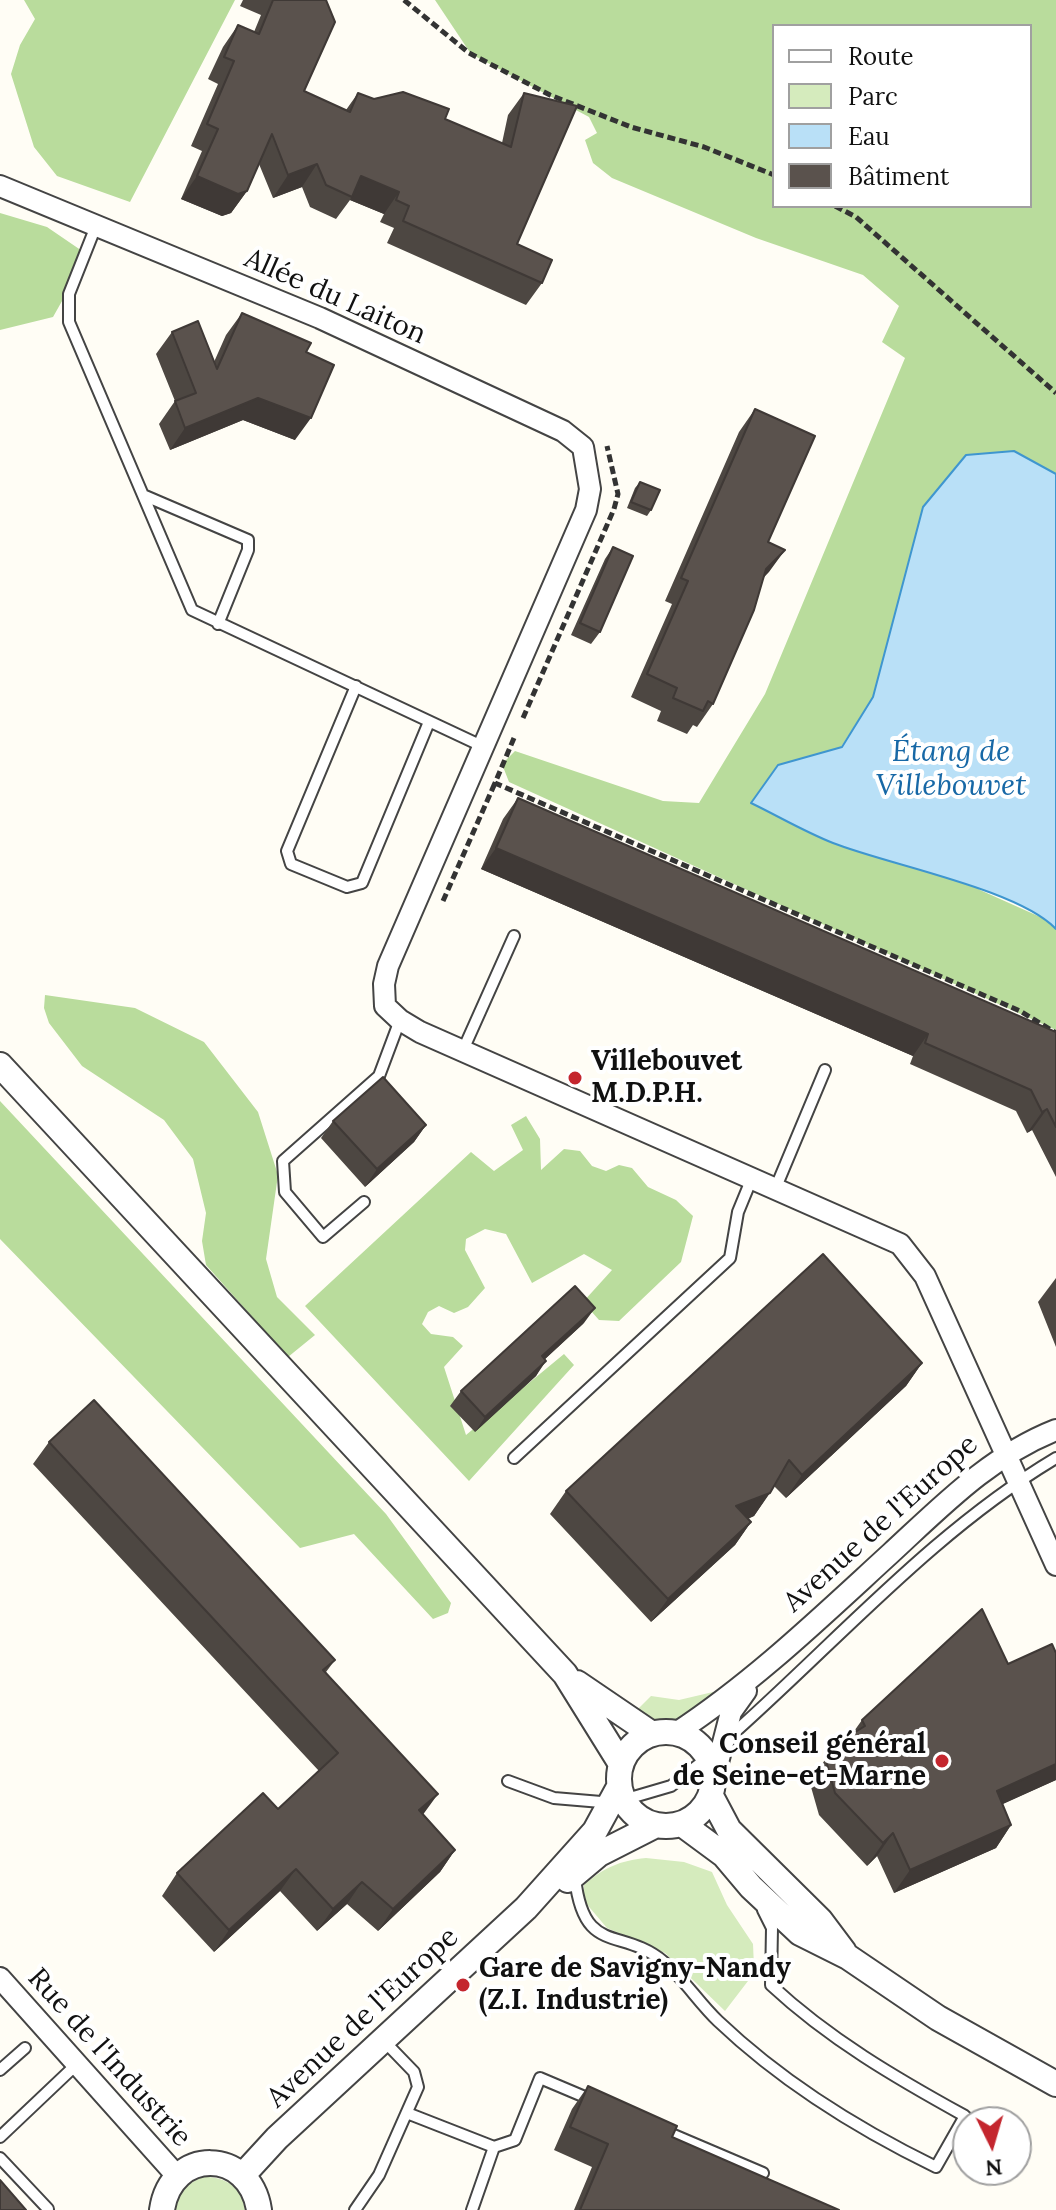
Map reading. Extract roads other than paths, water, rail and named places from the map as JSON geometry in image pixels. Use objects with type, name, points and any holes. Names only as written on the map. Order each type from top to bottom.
[{"type":"street","name":"Allée du Laiton","points":[[0,186],[320,318],[563,431],[583,447],[590,489],[586,510],[388,966],[384,984],[392,1013]]},
{"type":"street","points":[[392,1013],[463,1050],[900,1244],[925,1276],[1056,1565]]},
{"type":"street","points":[[0,1065],[565,1674],[664,1733],[701,1747],[714,1770],[729,1830],[820,1920],[848,1957]]},
{"type":"street","name":"Avenue de l'Europe","points":[[243,2175],[277,2138],[526,1908],[595,1831],[619,1789],[627,1752],[755,1677],[964,1486],[1006,1454],[1056,1430]]},
{"type":"street","points":[[565,1674],[619,1789],[640,1818],[656,1825],[682,1824],[694,1817],[714,1770]]},
{"type":"street","name":"Avenue de l'Europe","points":[[714,1770],[731,1712],[755,1677]]},
{"type":"street","points":[[682,1824],[724,1855],[751,1887],[800,1933],[848,1957],[938,2018],[1056,2084]]},
{"type":"street","name":"Avenue de l'Europe","points":[[526,1908],[575,1876],[599,1854],[656,1825]]},
{"type":"street","name":"Rue de l'Industrie","points":[[0,1978],[177,2176]]},
{"type":"street","points":[[162,2210],[164,2197],[177,2176],[187,2169],[210,2163],[222,2164],[243,2175],[252,2186],[259,2210]]},
{"type":"lane","points":[[96,226],[69,294],[67,313],[192,610],[484,747]]},
{"type":"lane","points":[[143,495],[248,540],[248,550],[218,624]]},
{"type":"lane","points":[[356,686],[287,851],[291,864],[347,887],[362,883],[429,722]]},
{"type":"lane","points":[[463,1050],[514,936]]},
{"type":"lane","points":[[364,1202],[323,1237],[285,1192],[283,1161],[379,1076],[392,1013]]},
{"type":"lane","points":[[776,1187],[825,1070]]},
{"type":"lane","points":[[514,1458],[730,1258],[738,1212],[753,1177]]},
{"type":"lane","points":[[508,1781],[554,1798],[619,1789],[630,1795],[671,1786],[714,1770],[959,1525],[1016,1482],[1056,1458]]},
{"type":"lane","points":[[575,1876],[578,1908],[588,1923],[605,1935],[649,1952],[665,1963],[718,2021],[815,2096],[889,2144],[936,2167],[965,2116],[879,2068],[796,2008],[771,1985],[772,1928],[751,1887]]},
{"type":"lane","points":[[355,2210],[379,2175],[418,2087],[418,2078],[384,2040]]},
{"type":"lane","points":[[0,2070],[25,2048]]},
{"type":"lane","points":[[0,2137],[78,2063]]},
{"type":"lane","points":[[407,2113],[494,2147],[515,2140],[540,2078],[609,2108]]},
{"type":"lane","points":[[651,2126],[763,2173]]},
{"type":"lane","points":[[472,2210],[494,2147]]},
{"type":"lane","points":[[0,2158],[48,2209]]},
{"type":"water","name":"Étang de Villebouvet","points":[[1014,451],[1056,474],[1056,929],[1038,915],[984,890],[833,843],[751,803],[778,765],[842,747],[873,697],[923,507],[966,455]]},
{"type":"place","name":"Villebouvet M.D.P.H.","points":[[575,1078]]},
{"type":"place","name":"Conseil général de Seine-et-Marne","points":[[942,1761]]},
{"type":"place","name":"Gare de Savigny-Nandy (Z.I. Industrie)","points":[[463,1985]]}]
